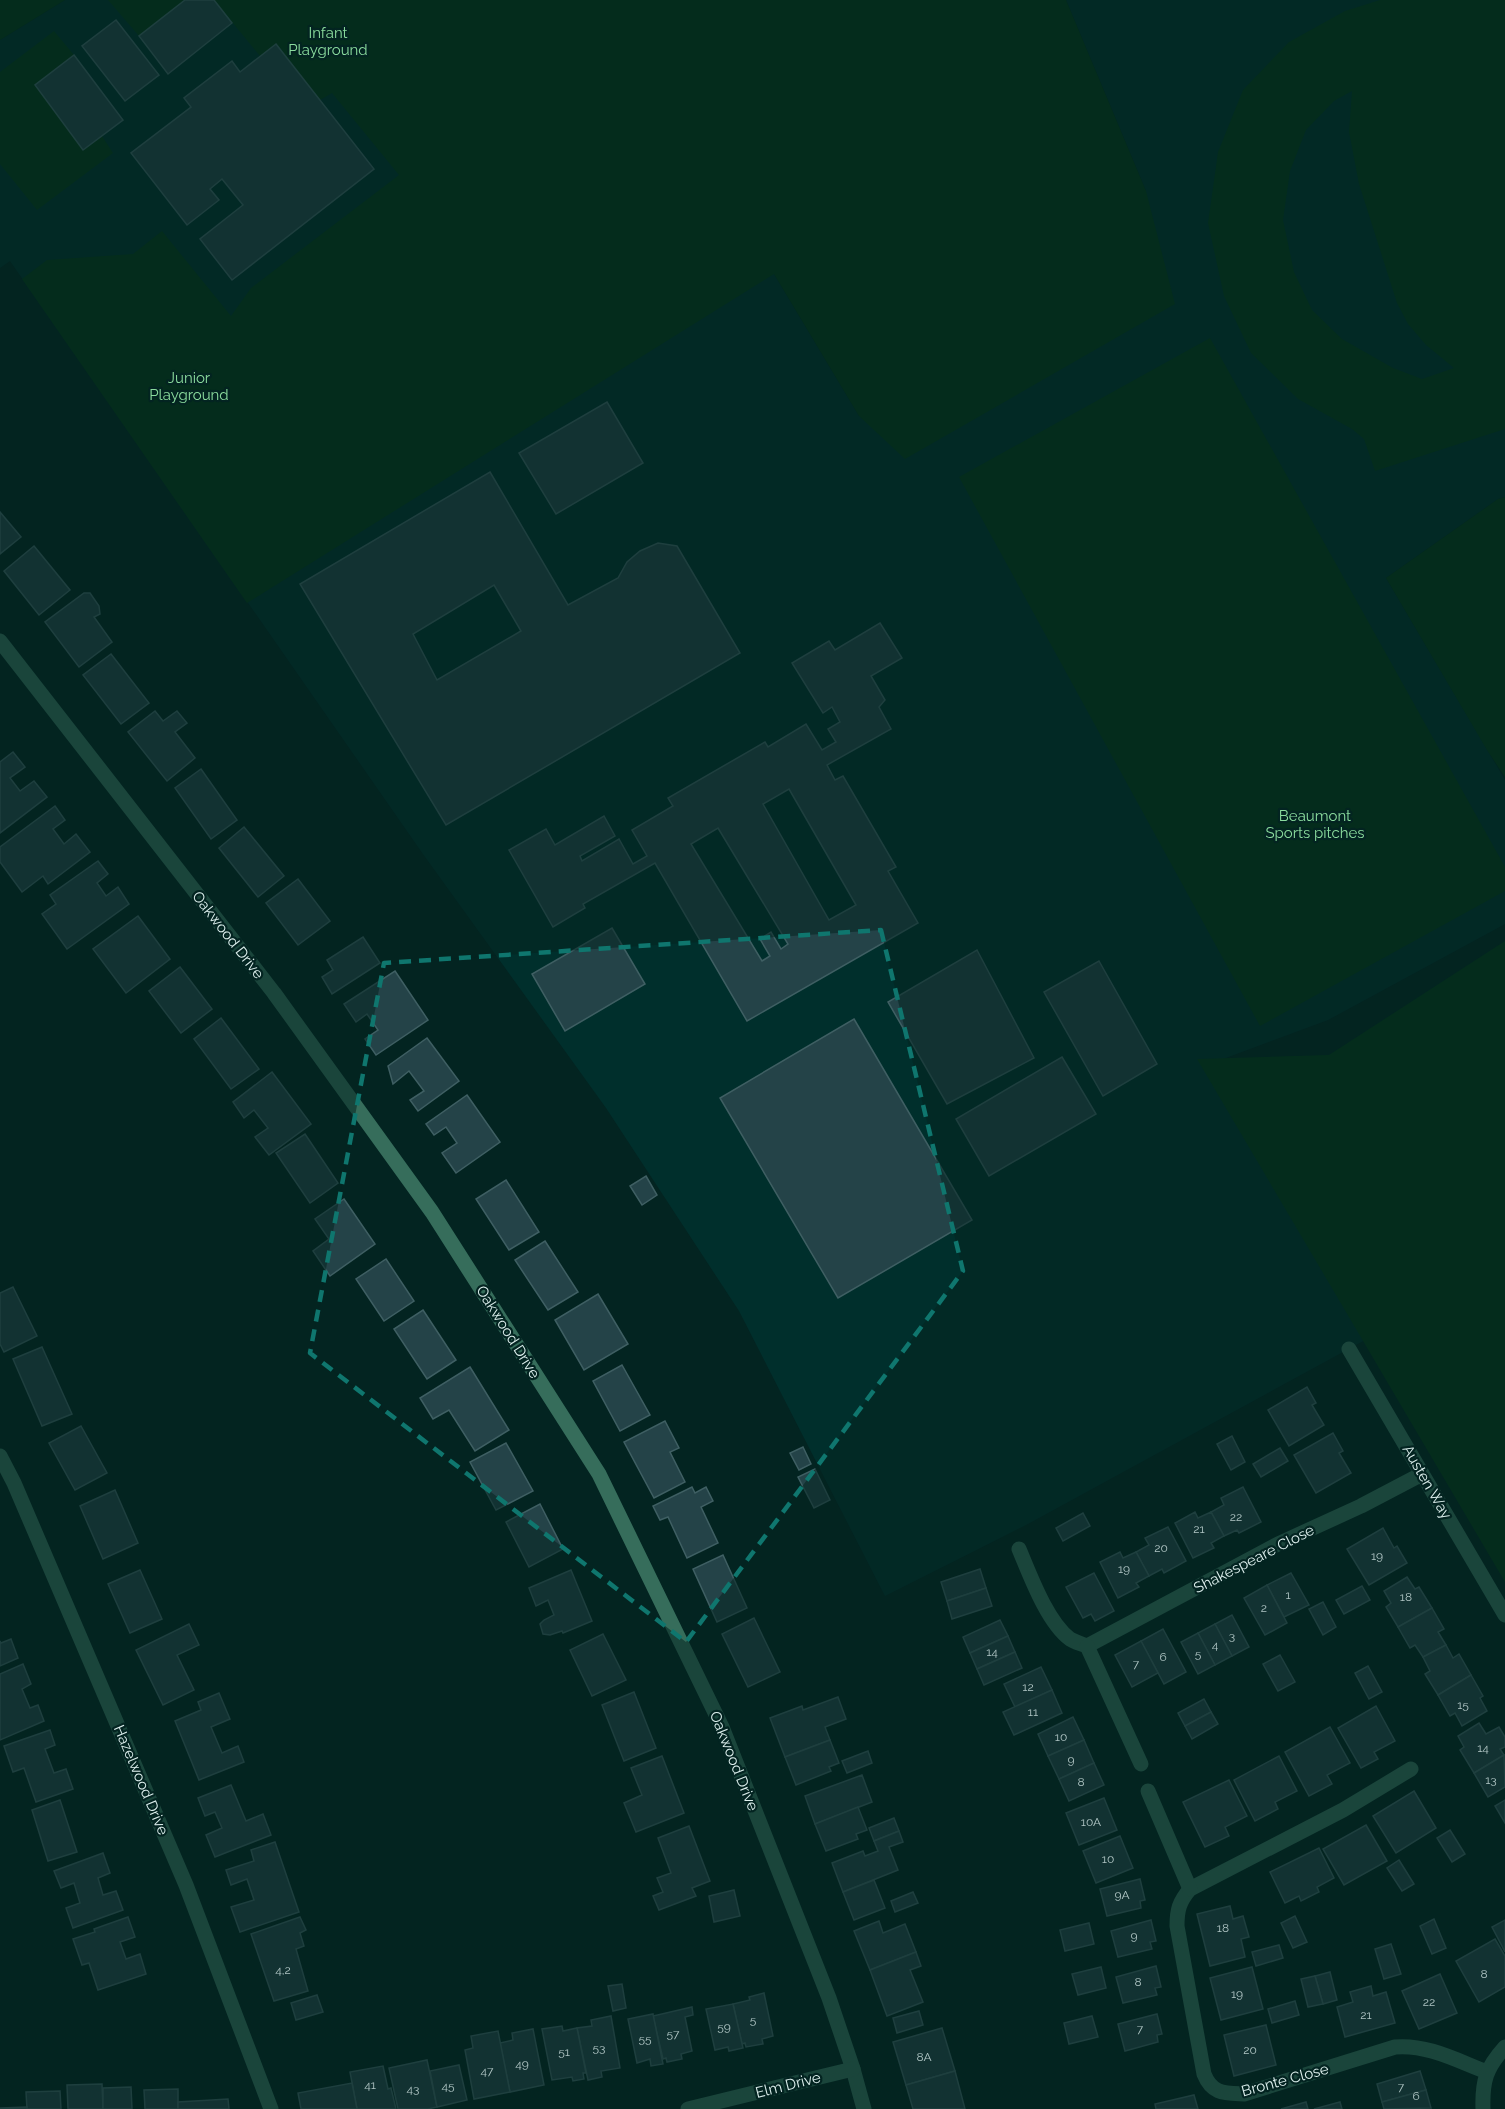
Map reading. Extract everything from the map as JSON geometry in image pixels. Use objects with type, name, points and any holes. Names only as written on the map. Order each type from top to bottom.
[{"type":"street","name":"Oakwood Drive","points":[[0,641],[274,993],[432,1212],[599,1474],[722,1727],[829,1998],[864,2109]]},
{"type":"street","name":"Austen Way","points":[[1349,1349],[1505,1616]]},
{"type":"street","name":"Hazelwood Drive","points":[[0,1456],[14,1483],[182,1874],[271,2109]]},
{"type":"street","name":"Shakespeare Close","points":[[1087,1646],[1278,1544],[1361,1506],[1422,1474]]},
{"type":"street","points":[[1019,1549],[1039,1594],[1061,1631],[1072,1640],[1087,1646],[1141,1764]]},
{"type":"street","points":[[1148,1791],[1190,1889],[1343,1810],[1411,1769]]},
{"type":"street","name":"Bronte Close","points":[[1190,1889],[1181,1900],[1177,1911],[1177,1926],[1203,2074],[1214,2090],[1244,2094],[1395,2047],[1406,2046],[1422,2048],[1487,2072]]},
{"type":"street","points":[[1484,2109],[1482,2087],[1487,2072],[1494,2059],[1505,2047]]},
{"type":"street","name":"Elm Drive","points":[[688,2109],[853,2069]]},
{"type":"highlighted area","points":[[881,930],[963,1271],[686,1642],[310,1353],[384,963]]},
{"type":"shaded area","points":[[65,0],[569,0],[774,274],[859,416],[1146,191],[1066,0],[1505,0],[1505,497],[1498,499],[1386,578],[1505,780],[1505,924],[1328,1020],[1223,1059],[1376,1334],[1026,1525],[885,1596],[739,1311],[606,1108],[423,854],[10,261],[0,268],[0,40]]},
{"type":"green space","points":[[0,0],[65,0],[0,40]]},
{"type":"green space","points":[[108,0],[185,0],[139,36]]},
{"type":"green space","points":[[214,0],[1066,0],[1146,191],[1175,304],[905,459],[859,416],[774,274],[247,603],[22,279],[47,260],[133,254],[162,231],[231,316],[251,288],[399,175],[332,93],[320,100],[276,44],[260,56]]},
{"type":"green space","points":[[1380,0],[1505,0],[1505,429],[1375,471],[1364,439],[1352,429],[1298,399],[1251,353],[1224,296],[1208,223],[1218,152],[1243,90],[1289,42],[1345,11]],"holes":[[[1352,91],[1349,132],[1359,184],[1397,303],[1408,324],[1426,345],[1454,368],[1422,379],[1393,368],[1342,339],[1312,310],[1294,272],[1283,220],[1290,171],[1306,130],[1334,101]]]},
{"type":"green space","points":[[54,31],[74,55],[35,85],[83,150],[102,136],[113,153],[37,210],[0,164],[0,72]]},
{"type":"green space","name":"Beaumont Sports pitches","points":[[1210,338],[1505,867],[1505,891],[1260,1026],[959,477]]},
{"type":"green space","points":[[1505,497],[1505,777],[1386,578],[1498,499]]},
{"type":"green space","points":[[1505,941],[1505,1582],[1197,1059],[1329,1055]]},
{"type":"building","points":[[185,0],[214,0],[232,23],[168,74],[139,36]]},
{"type":"building","points":[[116,20],[159,75],[125,101],[82,46]]},
{"type":"building","points":[[276,44],[374,169],[232,280],[200,239],[243,205],[222,179],[210,189],[219,200],[187,225],[131,153],[191,107],[184,98],[232,61],[240,72]]},
{"type":"building","points":[[74,55],[123,120],[83,150],[35,85]]},
{"type":"building","points":[[607,402],[643,463],[556,514],[519,453]]},
{"type":"building","points":[[490,472],[568,605],[618,578],[627,562],[640,551],[658,543],[677,546],[740,653],[446,825],[300,584]],"holes":[[[494,585],[521,631],[437,680],[413,634]]]},
{"type":"building","points":[[0,512],[21,537],[0,554]]},
{"type":"building","points":[[34,546],[70,590],[39,615],[4,571]]},
{"type":"building","points":[[84,593],[90,593],[99,606],[100,614],[94,617],[112,642],[79,667],[45,622]]},
{"type":"building","points":[[880,623],[902,658],[871,676],[885,700],[879,707],[891,729],[827,765],[835,780],[843,776],[896,867],[888,871],[918,923],[747,1021],[655,863],[583,904],[585,908],[553,927],[509,850],[546,829],[555,845],[604,816],[615,836],[580,856],[582,861],[619,839],[633,864],[647,856],[632,830],[673,806],[668,798],[765,742],[768,747],[806,724],[822,750],[836,742],[828,729],[840,722],[832,707],[823,713],[792,663],[829,641],[835,650]],"holes":[[[789,789],[856,905],[829,920],[763,804]],[[718,828],[788,944],[781,949],[771,932],[760,939],[770,956],[762,961],[691,844]]]},
{"type":"building","points":[[111,654],[149,703],[121,724],[83,675]]},
{"type":"building","points":[[155,711],[163,721],[177,711],[187,723],[175,732],[195,758],[167,781],[128,732]]},
{"type":"building","points":[[13,752],[25,767],[10,778],[20,791],[34,781],[47,797],[0,833],[0,762]]},
{"type":"building","points":[[201,769],[237,820],[211,839],[175,788]]},
{"type":"building","points":[[55,806],[65,820],[53,829],[64,844],[76,834],[90,852],[48,884],[43,876],[22,892],[0,862],[0,847]]},
{"type":"building","points":[[244,827],[284,876],[258,897],[219,848]]},
{"type":"building","points":[[98,861],[108,874],[97,883],[106,896],[118,887],[129,904],[67,949],[42,914],[56,904],[50,895]]},
{"type":"building","points":[[298,879],[330,921],[298,945],[266,903]]},
{"type":"building","points":[[138,916],[170,959],[126,993],[93,949]]},
{"type":"building","points":[[612,928],[645,984],[565,1031],[532,974]]},
{"type":"building","points":[[363,937],[380,963],[332,994],[322,977],[333,970],[327,960]]},
{"type":"building","points":[[977,950],[1034,1058],[947,1104],[888,1002]]},
{"type":"building","points":[[1099,961],[1157,1064],[1103,1096],[1044,992]]},
{"type":"building","points":[[180,967],[212,1009],[181,1033],[149,991]]},
{"type":"building","points":[[395,971],[428,1020],[376,1055],[365,1039],[378,1030],[367,1014],[356,1022],[344,1004]]},
{"type":"building","points":[[221,1018],[259,1069],[231,1089],[194,1039]]},
{"type":"building","points":[[854,1019],[972,1220],[838,1298],[720,1098]]},
{"type":"building","points":[[427,1038],[459,1081],[418,1111],[410,1100],[424,1091],[409,1071],[393,1084],[388,1066]]},
{"type":"building","points":[[1062,1057],[1096,1114],[989,1176],[956,1119]]},
{"type":"building","points":[[272,1072],[311,1124],[269,1155],[255,1137],[268,1128],[254,1110],[244,1118],[233,1102]]},
{"type":"building","points":[[467,1095],[500,1142],[456,1173],[442,1153],[457,1143],[446,1127],[434,1135],[426,1124]]},
{"type":"building","points":[[305,1134],[338,1183],[310,1203],[276,1153]]},
{"type":"building","points":[[646,1176],[657,1195],[642,1205],[630,1186]]},
{"type":"building","points":[[506,1180],[539,1232],[509,1250],[476,1199]]},
{"type":"building","points":[[344,1199],[375,1244],[330,1276],[313,1251],[329,1239],[315,1219]]},
{"type":"building","points":[[545,1241],[578,1292],[548,1310],[515,1260]]},
{"type":"building","points":[[386,1259],[414,1301],[384,1321],[356,1279]]},
{"type":"building","points":[[13,1287],[37,1336],[4,1352],[0,1344],[0,1293]]},
{"type":"building","points":[[598,1294],[628,1344],[584,1370],[555,1320]]},
{"type":"building","points":[[423,1310],[456,1360],[427,1379],[394,1329]]},
{"type":"building","points":[[42,1347],[72,1414],[42,1426],[13,1359]]},
{"type":"building","points":[[622,1365],[650,1415],[620,1431],[593,1381]]},
{"type":"building","points":[[470,1367],[509,1430],[475,1451],[449,1410],[433,1419],[420,1398]]},
{"type":"building","points":[[1307,1387],[1316,1403],[1312,1405],[1324,1425],[1289,1446],[1268,1410]]},
{"type":"building","points":[[665,1421],[679,1448],[670,1452],[685,1482],[654,1498],[624,1442]]},
{"type":"building","points":[[81,1426],[107,1473],[75,1490],[49,1443]]},
{"type":"building","points":[[1333,1433],[1343,1451],[1339,1453],[1351,1473],[1316,1493],[1294,1455]]},
{"type":"building","points":[[1232,1436],[1245,1462],[1231,1470],[1217,1444]]},
{"type":"building","points":[[506,1443],[533,1491],[496,1510],[470,1462]]},
{"type":"building","points":[[803,1447],[811,1464],[799,1470],[790,1453]]},
{"type":"building","points":[[1280,1448],[1288,1461],[1261,1477],[1253,1464]]},
{"type":"building","points":[[815,1469],[830,1500],[814,1508],[798,1477]]},
{"type":"building","points":[[692,1487],[695,1493],[706,1487],[713,1501],[701,1507],[718,1543],[687,1558],[668,1517],[660,1520],[653,1506]]},
{"type":"building","points":[[1243,1487],[1261,1522],[1239,1533],[1237,1530],[1224,1536],[1211,1512],[1224,1505],[1221,1498]]},
{"type":"building","points":[[115,1490],[138,1543],[103,1559],[80,1506]]},
{"type":"building","points":[[540,1504],[563,1549],[529,1567],[506,1522]]},
{"type":"building","points":[[1195,1512],[1198,1518],[1211,1512],[1224,1536],[1211,1543],[1214,1548],[1193,1558],[1175,1523]]},
{"type":"building","points":[[1083,1513],[1090,1526],[1063,1541],[1056,1528]]},
{"type":"building","points":[[1168,1527],[1186,1561],[1164,1573],[1162,1569],[1149,1576],[1136,1552],[1149,1545],[1145,1538]]},
{"type":"building","points":[[1383,1528],[1394,1548],[1397,1546],[1407,1563],[1369,1585],[1347,1549]]},
{"type":"building","points":[[1120,1552],[1123,1558],[1136,1552],[1149,1576],[1136,1583],[1139,1587],[1118,1598],[1100,1562]]},
{"type":"building","points":[[723,1555],[747,1608],[717,1622],[693,1569]]},
{"type":"building","points":[[980,1569],[986,1588],[947,1601],[941,1582]]},
{"type":"building","points":[[140,1570],[162,1619],[130,1633],[108,1584]]},
{"type":"building","points":[[571,1570],[592,1621],[563,1633],[562,1631],[550,1635],[543,1634],[540,1624],[554,1615],[548,1600],[536,1606],[529,1588]]},
{"type":"building","points":[[1094,1573],[1114,1611],[1095,1621],[1091,1614],[1083,1618],[1066,1587]]},
{"type":"building","points":[[1291,1573],[1309,1605],[1284,1617],[1267,1585]]},
{"type":"building","points":[[1407,1577],[1415,1589],[1419,1587],[1432,1608],[1398,1627],[1386,1607],[1391,1603],[1384,1591]]},
{"type":"building","points":[[1267,1585],[1287,1623],[1265,1635],[1244,1598]]},
{"type":"building","points":[[1362,1586],[1370,1600],[1344,1614],[1336,1600]]},
{"type":"building","points":[[986,1588],[992,1606],[952,1619],[947,1601]]},
{"type":"building","points":[[1323,1602],[1336,1627],[1323,1635],[1309,1609]]},
{"type":"building","points":[[1432,1608],[1444,1629],[1438,1632],[1446,1645],[1423,1657],[1415,1645],[1410,1648],[1398,1627]]},
{"type":"building","points":[[1232,1615],[1249,1647],[1232,1656],[1215,1624]]},
{"type":"building","points":[[754,1618],[780,1672],[748,1687],[722,1634]]},
{"type":"building","points":[[1000,1620],[1008,1636],[970,1653],[963,1637]]},
{"type":"building","points":[[189,1624],[199,1645],[177,1655],[194,1690],[163,1705],[136,1650]]},
{"type":"building","points":[[1215,1624],[1232,1656],[1215,1665],[1198,1633]]},
{"type":"building","points":[[1163,1629],[1186,1672],[1164,1684],[1141,1641]]},
{"type":"building","points":[[1198,1633],[1215,1665],[1198,1674],[1181,1642]]},
{"type":"building","points":[[603,1634],[626,1680],[592,1696],[570,1650]]},
{"type":"building","points":[[1008,1636],[1015,1652],[977,1669],[970,1653]]},
{"type":"building","points":[[11,1639],[18,1658],[0,1666],[0,1641],[1,1643]]},
{"type":"building","points":[[1141,1641],[1158,1673],[1132,1687],[1115,1655]]},
{"type":"building","points":[[1446,1645],[1453,1658],[1459,1654],[1471,1675],[1438,1695],[1425,1674],[1430,1671],[1423,1657]]},
{"type":"building","points":[[1015,1652],[1022,1668],[984,1685],[977,1669]]},
{"type":"building","points":[[1280,1655],[1295,1682],[1278,1691],[1263,1664]]},
{"type":"building","points":[[23,1664],[31,1684],[22,1689],[30,1708],[38,1705],[44,1721],[0,1740],[0,1674]]},
{"type":"building","points":[[1368,1666],[1382,1692],[1369,1699],[1355,1673]]},
{"type":"building","points":[[1041,1667],[1052,1690],[1015,1707],[1004,1684]]},
{"type":"building","points":[[1471,1675],[1483,1696],[1480,1698],[1487,1711],[1462,1726],[1455,1713],[1450,1716],[1438,1695]]},
{"type":"building","points":[[1052,1690],[1062,1713],[1014,1735],[1003,1712]]},
{"type":"building","points":[[634,1692],[656,1748],[624,1761],[602,1705]]},
{"type":"building","points":[[219,1693],[230,1719],[211,1727],[222,1753],[238,1746],[244,1762],[199,1780],[175,1721],[201,1710],[198,1702]]},
{"type":"building","points":[[838,1697],[846,1719],[825,1727],[830,1740],[785,1757],[770,1718],[802,1706],[803,1710]]},
{"type":"building","points":[[1204,1699],[1211,1712],[1185,1726],[1178,1713]]},
{"type":"building","points":[[1376,1706],[1395,1741],[1374,1752],[1378,1759],[1361,1768],[1338,1728]]},
{"type":"building","points":[[1211,1712],[1218,1724],[1192,1739],[1185,1726]]},
{"type":"building","points":[[1073,1717],[1084,1740],[1048,1756],[1038,1734]]},
{"type":"building","points":[[1479,1723],[1486,1734],[1499,1727],[1505,1737],[1505,1747],[1500,1749],[1504,1755],[1474,1773],[1460,1750],[1464,1747],[1458,1736]]},
{"type":"building","points":[[1330,1727],[1350,1763],[1327,1775],[1332,1784],[1309,1796],[1285,1752]]},
{"type":"building","points":[[50,1730],[55,1745],[45,1749],[54,1773],[66,1769],[73,1789],[36,1802],[24,1768],[13,1772],[4,1746]]},
{"type":"building","points":[[830,1740],[839,1763],[829,1767],[831,1771],[796,1785],[785,1757]]},
{"type":"building","points":[[1084,1740],[1094,1763],[1059,1779],[1048,1756]]},
{"type":"building","points":[[868,1751],[872,1763],[847,1773],[842,1761]]},
{"type":"building","points":[[1504,1755],[1505,1787],[1488,1797],[1474,1773]]},
{"type":"building","points":[[662,1756],[684,1813],[636,1832],[624,1803],[642,1795],[631,1768]]},
{"type":"building","points":[[1279,1756],[1297,1791],[1275,1802],[1278,1809],[1255,1821],[1234,1780]]},
{"type":"building","points":[[1094,1763],[1104,1785],[1069,1801],[1059,1779]]},
{"type":"building","points":[[862,1775],[872,1802],[815,1824],[805,1796]]},
{"type":"building","points":[[1229,1780],[1247,1816],[1225,1827],[1229,1836],[1205,1847],[1183,1802]]},
{"type":"building","points":[[231,1785],[246,1821],[263,1814],[271,1835],[215,1857],[206,1835],[222,1828],[215,1812],[205,1816],[198,1798]]},
{"type":"building","points":[[1414,1791],[1436,1828],[1396,1853],[1373,1816]]},
{"type":"building","points":[[1104,1798],[1117,1830],[1079,1845],[1066,1813]]},
{"type":"building","points":[[60,1800],[77,1852],[48,1861],[32,1810]]},
{"type":"building","points":[[1505,1800],[1505,1823],[1495,1806]]},
{"type":"building","points":[[858,1807],[867,1830],[856,1834],[858,1839],[826,1851],[815,1824]]},
{"type":"building","points":[[894,1818],[899,1831],[874,1841],[869,1828]]},
{"type":"building","points":[[1366,1825],[1387,1861],[1344,1885],[1323,1849]]},
{"type":"building","points":[[689,1826],[710,1881],[692,1888],[696,1896],[659,1910],[653,1896],[663,1892],[657,1878],[671,1873],[658,1838]]},
{"type":"building","points":[[1450,1830],[1465,1854],[1452,1862],[1437,1838]]},
{"type":"building","points":[[899,1831],[903,1842],[889,1847],[898,1870],[843,1892],[832,1863],[863,1851],[865,1856],[878,1851],[874,1841]]},
{"type":"building","points":[[1120,1836],[1133,1868],[1096,1883],[1083,1851]]},
{"type":"building","points":[[275,1842],[299,1912],[240,1932],[231,1907],[254,1900],[247,1879],[231,1885],[226,1870],[254,1861],[251,1850]]},
{"type":"building","points":[[1319,1848],[1334,1878],[1317,1887],[1319,1892],[1301,1901],[1299,1896],[1285,1903],[1270,1872]]},
{"type":"building","points":[[103,1853],[110,1873],[98,1878],[103,1895],[116,1891],[123,1910],[73,1928],[66,1908],[80,1903],[74,1883],[61,1888],[54,1871]]},
{"type":"building","points":[[1399,1860],[1414,1884],[1402,1891],[1387,1868]]},
{"type":"building","points":[[1140,1879],[1145,1900],[1140,1901],[1141,1908],[1107,1916],[1100,1889]]},
{"type":"building","points":[[874,1880],[885,1908],[854,1920],[843,1892]]},
{"type":"building","points":[[734,1890],[740,1916],[714,1922],[709,1896]]},
{"type":"building","points":[[913,1892],[918,1903],[895,1912],[891,1901]]},
{"type":"building","points":[[1230,1906],[1233,1919],[1243,1916],[1249,1937],[1241,1939],[1245,1957],[1210,1966],[1197,1914]]},
{"type":"building","points":[[1295,1916],[1307,1942],[1293,1948],[1281,1923]]},
{"type":"building","points":[[128,1917],[135,1937],[120,1942],[126,1959],[140,1954],[146,1974],[98,1990],[89,1963],[82,1965],[73,1939]]},
{"type":"building","points":[[300,1917],[306,1930],[300,1933],[304,1946],[296,1949],[308,1991],[274,2001],[251,1934]]},
{"type":"building","points":[[1434,1919],[1446,1948],[1432,1954],[1420,1926]]},
{"type":"building","points":[[1151,1920],[1156,1941],[1150,1942],[1152,1949],[1118,1957],[1111,1931]]},
{"type":"building","points":[[1505,1920],[1505,1952],[1492,1927]]},
{"type":"building","points":[[879,1921],[883,1933],[905,1924],[916,1952],[870,1970],[854,1931]]},
{"type":"building","points":[[1089,1923],[1094,1944],[1065,1951],[1060,1930]]},
{"type":"building","points":[[1495,1939],[1505,1956],[1505,1987],[1479,2002],[1456,1961]]},
{"type":"building","points":[[1391,1944],[1401,1974],[1384,1979],[1375,1949]]},
{"type":"building","points":[[1279,1945],[1283,1958],[1256,1966],[1252,1952]]},
{"type":"building","points":[[916,1952],[921,1966],[910,1970],[923,2002],[887,2016],[870,1970]]},
{"type":"building","points":[[1156,1966],[1161,1987],[1155,1988],[1157,1995],[1123,2003],[1116,1977]]},
{"type":"building","points":[[1101,1967],[1106,1988],[1078,1995],[1072,1974]]},
{"type":"building","points":[[1252,1967],[1263,2009],[1221,2020],[1210,1978]]},
{"type":"building","points":[[1330,1972],[1337,2000],[1323,2004],[1315,1976]]},
{"type":"building","points":[[1440,1974],[1457,2013],[1419,2029],[1402,1991]]},
{"type":"building","points":[[1315,1976],[1323,2004],[1308,2007],[1301,1979]]},
{"type":"building","points":[[622,1984],[626,2008],[613,2011],[608,1986]]},
{"type":"building","points":[[1371,1986],[1373,1996],[1386,1992],[1395,2023],[1345,2037],[1337,2007],[1353,2002],[1350,1992]]},
{"type":"building","points":[[764,1993],[773,2036],[762,2039],[763,2044],[746,2047],[745,2043],[742,2044],[733,2004],[750,2000],[749,1997]]},
{"type":"building","points":[[317,1995],[323,2012],[296,2020],[291,2003]]},
{"type":"building","points":[[1295,2001],[1299,2015],[1272,2023],[1268,2009]]},
{"type":"building","points":[[733,2004],[743,2048],[729,2051],[728,2047],[715,2050],[706,2009]]},
{"type":"building","points":[[692,2007],[693,2015],[685,2017],[692,2051],[681,2054],[682,2059],[667,2062],[666,2058],[663,2059],[653,2016]]},
{"type":"building","points":[[919,2011],[923,2025],[897,2033],[893,2018]]},
{"type":"building","points":[[653,2014],[663,2064],[651,2066],[650,2059],[637,2063],[628,2019]]},
{"type":"building","points":[[1157,2014],[1162,2034],[1157,2035],[1158,2042],[1125,2051],[1118,2024]]},
{"type":"building","points":[[611,2016],[620,2068],[601,2071],[602,2077],[588,2080],[577,2028],[592,2026],[591,2020]]},
{"type":"building","points":[[1092,2016],[1098,2037],[1069,2044],[1064,2023]]},
{"type":"building","points":[[1266,2025],[1276,2065],[1234,2076],[1224,2035]]},
{"type":"building","points":[[562,2026],[563,2031],[577,2028],[586,2073],[583,2073],[584,2079],[573,2081],[572,2077],[552,2080],[542,2029]]},
{"type":"building","points":[[942,2028],[955,2071],[906,2085],[893,2042]]},
{"type":"building","points":[[533,2029],[544,2085],[510,2092],[500,2043],[513,2040],[512,2033]]},
{"type":"building","points":[[498,2031],[510,2092],[474,2099],[465,2050],[473,2048],[471,2036]]},
{"type":"building","points":[[427,2060],[437,2107],[398,2109],[389,2068]]},
{"type":"building","points":[[459,2065],[467,2100],[437,2107],[430,2071]]},
{"type":"building","points":[[383,2066],[388,2089],[391,2088],[396,2109],[357,2109],[350,2072]]},
{"type":"building","points":[[955,2071],[965,2109],[913,2109],[906,2085]]},
{"type":"building","points":[[1420,2071],[1426,2090],[1382,2102],[1377,2084]]},
{"type":"building","points":[[352,2083],[357,2109],[301,2109],[298,2093]]},
{"type":"building","points":[[102,2084],[103,2109],[68,2109],[67,2085]]},
{"type":"building","points":[[131,2087],[132,2109],[103,2109],[103,2088]]},
{"type":"building","points":[[178,2089],[178,2109],[145,2109],[144,2090]]},
{"type":"building","points":[[1426,2090],[1431,2108],[1384,2109],[1382,2102]]},
{"type":"building","points":[[60,2091],[61,2109],[27,2109],[26,2092]]},
{"type":"building","points":[[1194,2095],[1198,2109],[1156,2109],[1155,2104]]},
{"type":"building","points":[[228,2099],[229,2109],[178,2109],[178,2102]]},
{"type":"building","points":[[1306,2102],[1308,2109],[1281,2109]]},
{"type":"building","points":[[1340,2102],[1342,2109],[1314,2109]]},
{"type":"building","points":[[27,2107],[27,2109],[0,2109],[0,2108]]},
{"type":"park label","name":"Infant Playground","points":[[328,42]]},
{"type":"park label","name":"Junior Playground","points":[[189,386]]}]
